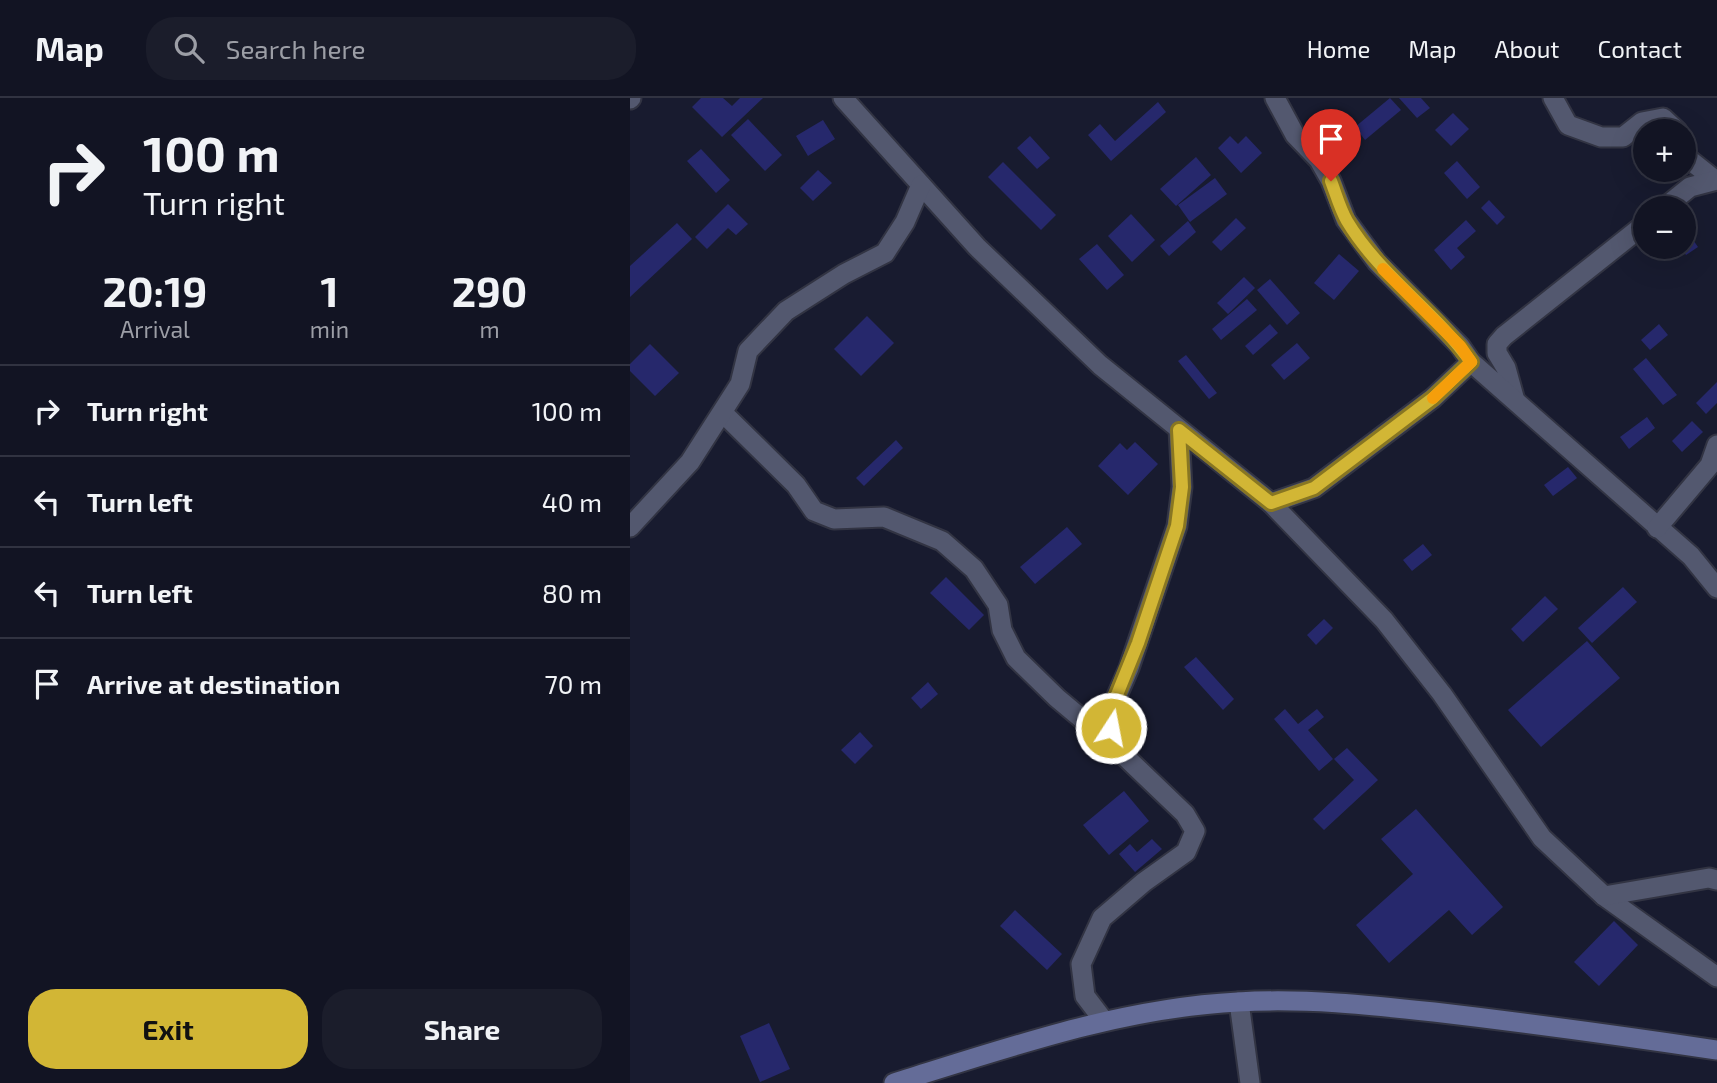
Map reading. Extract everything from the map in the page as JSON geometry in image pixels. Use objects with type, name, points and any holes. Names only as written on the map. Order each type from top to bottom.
[{"type":"main road","points":[[894,1083],[1104,1021],[1188,1007],[1239,1002],[1334,1002],[1526,1023],[1717,1050]]},
{"type":"street","points":[[843,98],[977,247],[1100,365],[1271,503],[1384,620],[1441,694],[1542,838],[1604,896],[1717,977]]},
{"type":"street","points":[[1275,98],[1295,135],[1319,160],[1331,181],[1346,220],[1377,262],[1460,346],[1471,362],[1514,397],[1691,556],[1717,588]]},
{"type":"street","points":[[1553,98],[1568,125],[1601,137],[1623,136],[1633,129]]},
{"type":"street","points":[[1696,165],[1716,180]]},
{"type":"street","points":[[1679,196],[1690,187],[1716,180]]},
{"type":"street","points":[[630,527],[690,462],[723,413],[740,384],[748,351],[786,311],[844,274],[885,253],[905,222],[921,185]]},
{"type":"street","points":[[1514,397],[1506,368],[1497,353],[1497,345],[1504,336],[1633,234]]},
{"type":"street","points":[[1271,503],[1314,488],[1423,406],[1471,362]]},
{"type":"street","points":[[723,413],[796,485],[814,512],[834,519],[884,517],[942,541],[974,569],[998,605],[1002,629],[1016,658],[1185,814],[1195,831],[1186,852],[1144,882],[1102,918],[1081,964],[1085,996],[1104,1021]]},
{"type":"street","points":[[1112,744],[1110,712],[1138,643],[1177,526],[1182,487],[1179,430]]},
{"type":"street","points":[[1657,527],[1710,465],[1717,445]]},
{"type":"street","points":[[1604,896],[1709,878],[1717,880]]},
{"type":"street","points":[[1239,1002],[1250,1083]]},
{"type":"building","points":[[701,98],[723,98],[732,106],[740,98],[763,98],[722,137],[692,107]]},
{"type":"building","points":[[1390,98],[1401,110],[1365,140],[1355,127]]},
{"type":"building","points":[[1399,98],[1421,98],[1430,108],[1417,118]]},
{"type":"building","points":[[1158,102],[1166,112],[1111,161],[1088,135],[1100,124],[1115,141]]},
{"type":"building","points":[[1453,113],[1469,129],[1451,146],[1435,130]]},
{"type":"building","points":[[748,119],[782,155],[765,171],[731,135]]},
{"type":"building","points":[[823,120],[835,139],[808,156],[796,136]]},
{"type":"building","points":[[1030,136],[1050,158],[1037,169],[1017,148]]},
{"type":"building","points":[[1230,136],[1238,144],[1246,136],[1262,153],[1241,173],[1218,148]]},
{"type":"building","points":[[701,149],[730,180],[716,193],[687,161]]},
{"type":"building","points":[[1196,157],[1211,175],[1176,206],[1160,189]]},
{"type":"building","points":[[1457,161],[1480,187],[1467,199],[1444,173]]},
{"type":"building","points":[[1003,162],[1056,215],[1041,230],[988,177]]},
{"type":"building","points":[[818,170],[832,183],[813,201],[800,188]]},
{"type":"building","points":[[1215,178],[1227,194],[1190,222],[1178,205]]},
{"type":"building","points":[[1489,200],[1505,217],[1497,225],[1481,208]]},
{"type":"building","points":[[728,204],[748,224],[736,235],[728,228],[707,249],[695,237]]},
{"type":"building","points":[[1131,214],[1155,240],[1132,262],[1108,236]]},
{"type":"building","points":[[1236,218],[1246,228],[1221,251],[1212,242]]},
{"type":"building","points":[[1466,220],[1476,231],[1457,248],[1465,257],[1451,270],[1434,250]]},
{"type":"building","points":[[1188,221],[1196,232],[1169,256],[1160,246]]},
{"type":"building","points":[[677,223],[692,239],[630,297],[630,266]]},
{"type":"building","points":[[1097,244],[1124,275],[1107,290],[1079,259]]},
{"type":"building","points":[[1339,254],[1359,271],[1334,300],[1314,283]]},
{"type":"building","points":[[1244,277],[1255,288],[1228,314],[1217,303]]},
{"type":"building","points":[[1270,279],[1300,313],[1287,325],[1257,290]]},
{"type":"building","points":[[1247,299],[1257,310],[1221,340],[1212,329]]},
{"type":"building","points":[[867,316],[894,343],[861,376],[834,349]]},
{"type":"building","points":[[1270,324],[1278,333],[1253,355],[1245,346]]},
{"type":"building","points":[[1659,324],[1668,335],[1650,350],[1641,340]]},
{"type":"building","points":[[1297,343],[1310,358],[1284,380],[1271,365]]},
{"type":"building","points":[[650,344],[679,373],[655,396],[630,371],[630,364]]},
{"type":"building","points":[[1186,355],[1217,393],[1209,399],[1178,361]]},
{"type":"building","points":[[1646,358],[1677,395],[1663,405],[1633,369]]},
{"type":"building","points":[[1717,382],[1717,403],[1706,414],[1696,403]]},
{"type":"building","points":[[1647,417],[1655,428],[1629,449],[1620,437]]},
{"type":"building","points":[[1692,421],[1703,432],[1682,452],[1672,441]]},
{"type":"building","points":[[896,440],[903,448],[864,486],[856,478]]},
{"type":"building","points":[[1135,442],[1158,464],[1128,495],[1098,466],[1120,443],[1127,450]]},
{"type":"building","points":[[1568,467],[1577,478],[1553,496],[1544,485]]},
{"type":"building","points":[[1067,527],[1082,544],[1035,584],[1020,567]]},
{"type":"building","points":[[1423,544],[1432,555],[1412,571],[1403,560]]},
{"type":"building","points":[[946,577],[984,615],[969,630],[930,593]]},
{"type":"building","points":[[1623,587],[1637,602],[1592,643],[1578,628]]},
{"type":"building","points":[[1545,596],[1558,609],[1523,642],[1511,629]]},
{"type":"building","points":[[1324,619],[1333,628],[1316,645],[1307,635]]},
{"type":"building","points":[[1587,641],[1620,678],[1541,747],[1508,710]]},
{"type":"building","points":[[1196,657],[1234,699],[1223,710],[1184,667]]},
{"type":"building","points":[[928,682],[938,694],[921,709],[911,698]]},
{"type":"building","points":[[1285,709],[1298,724],[1317,709],[1324,717],[1308,730],[1333,759],[1319,771],[1274,719]]},
{"type":"building","points":[[860,732],[873,746],[855,764],[841,750]]},
{"type":"building","points":[[1347,748],[1378,780],[1324,830],[1313,819],[1354,780],[1334,759]]},
{"type":"building","points":[[1124,791],[1149,821],[1109,855],[1083,825]]},
{"type":"building","points":[[1416,809],[1503,907],[1472,935],[1449,910],[1389,963],[1356,925],[1413,874],[1381,839]]},
{"type":"building","points":[[1152,839],[1162,849],[1135,872],[1119,854],[1130,844],[1137,852]]},
{"type":"building","points":[[1015,910],[1062,954],[1047,970],[1000,926]]},
{"type":"building","points":[[1614,921],[1638,945],[1599,986],[1574,962]]},
{"type":"building","points":[[769,1023],[790,1069],[760,1082],[740,1036]]},
{"type":"slow traffic","points":[[1383,269],[1460,346],[1471,362],[1433,398]]},
{"type":"route","points":[[1111,728],[1110,712],[1129,668],[1177,526],[1182,487],[1179,430],[1271,503],[1314,488],[1433,398],[1471,362],[1460,346],[1377,262],[1346,220],[1331,181]]}]
